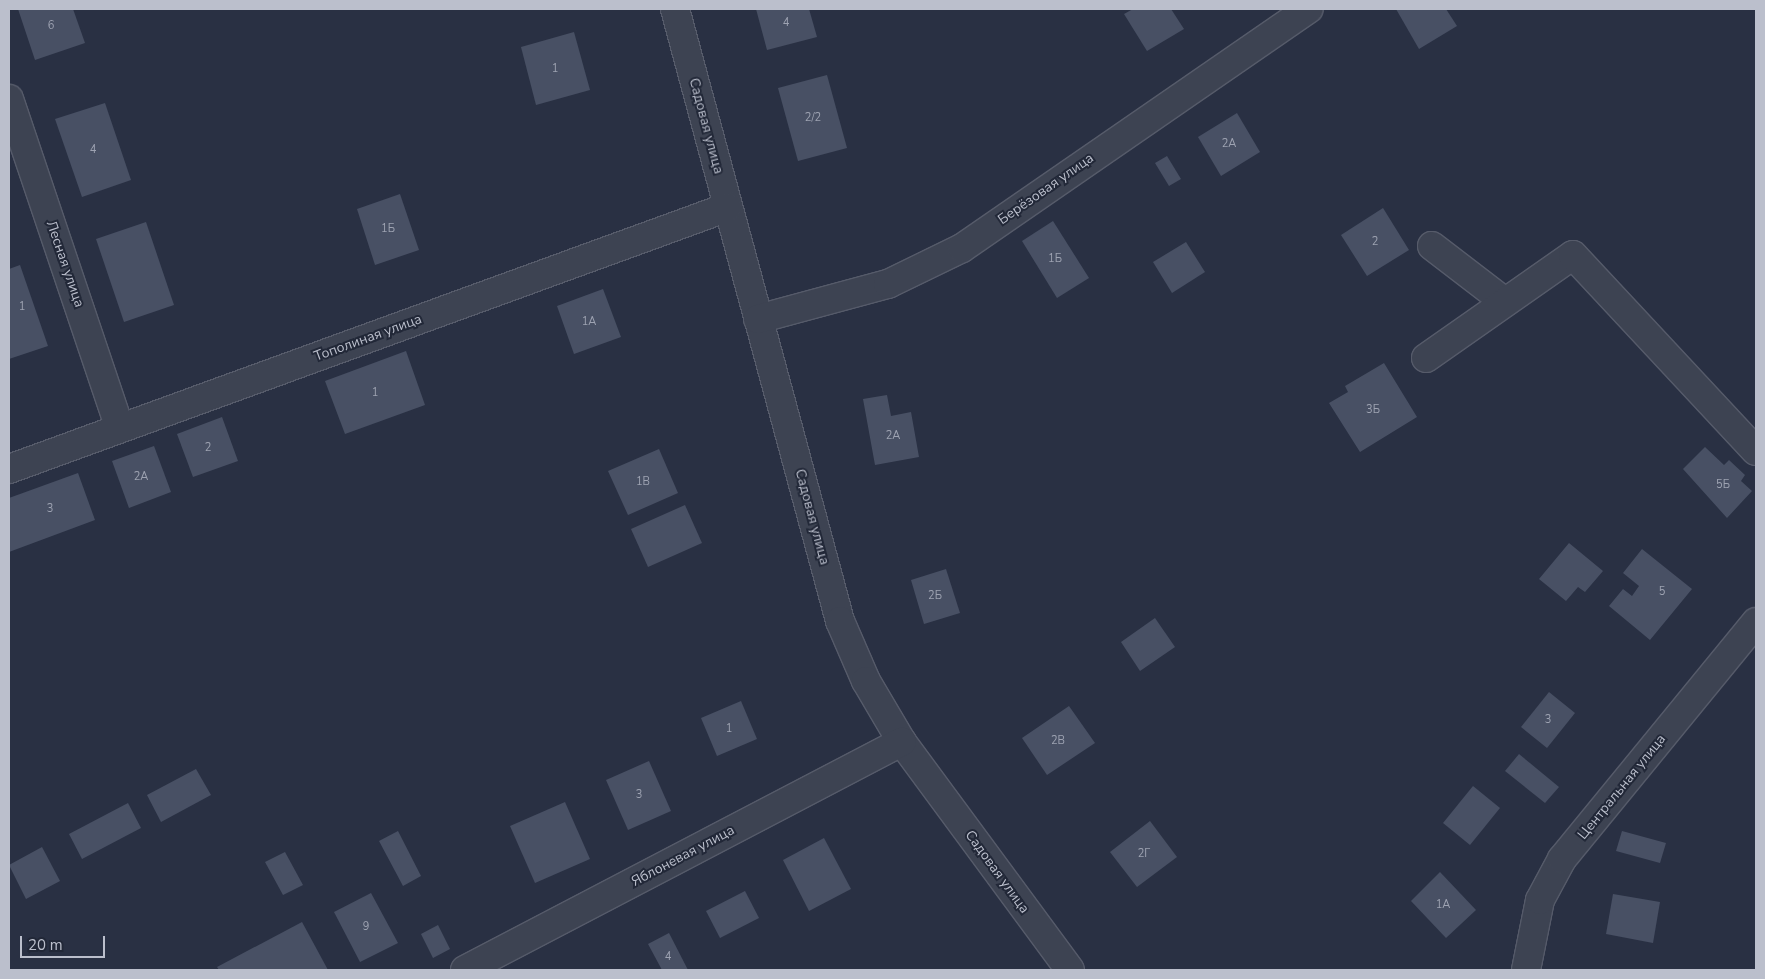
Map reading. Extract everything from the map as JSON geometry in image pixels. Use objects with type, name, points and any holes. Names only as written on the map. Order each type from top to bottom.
[{"type":"street","name":"Садовая улица","points":[[674,9],[840,621],[866,681],[902,742],[1070,970]]},
{"type":"street","name":"Берёзовая улица","points":[[758,319],[888,284],[962,248],[1308,9]]},
{"type":"street","name":"Лесная улица","points":[[9,99],[120,428]]},
{"type":"street","name":"Тополиная улица","points":[[9,469],[728,207]]},
{"type":"street","points":[[1432,246],[1505,302]]},
{"type":"street","points":[[1426,358],[1573,255],[1756,451]]},
{"type":"street","name":"Центральная улица","points":[[1526,970],[1540,900],[1562,859],[1756,622]]},
{"type":"street","name":"Яблоневая улица","points":[[465,970],[902,742]]},
{"type":"building","points":[[18,9],[73,9],[85,43],[35,60]]},
{"type":"building","points":[[756,9],[809,9],[817,37],[767,50]]},
{"type":"building","points":[[1133,9],[1171,9],[1184,29],[1147,51],[1124,14]]},
{"type":"building","points":[[1396,9],[1446,9],[1457,26],[1419,49]]},
{"type":"building","points":[[574,32],[590,90],[536,105],[521,47]]},
{"type":"building","points":[[827,75],[847,148],[798,161],[778,88]]},
{"type":"building","points":[[105,103],[131,180],[82,197],[55,119]]},
{"type":"building","points":[[1237,113],[1260,152],[1221,176],[1198,137]]},
{"type":"building","points":[[1167,156],[1181,179],[1169,186],[1155,163]]},
{"type":"building","points":[[400,194],[419,250],[375,265],[357,209]]},
{"type":"building","points":[[1383,208],[1409,250],[1367,276],[1341,235]]},
{"type":"building","points":[[1053,221],[1089,278],[1057,298],[1022,241]]},
{"type":"building","points":[[146,222],[174,305],[124,322],[96,239]]},
{"type":"building","points":[[1186,242],[1205,272],[1172,293],[1153,262]]},
{"type":"building","points":[[20,265],[48,346],[9,359],[9,269]]},
{"type":"building","points":[[603,289],[621,337],[574,354],[557,306]]},
{"type":"building","points":[[406,351],[425,405],[345,434],[325,381]]},
{"type":"building","points":[[1384,363],[1417,417],[1360,452],[1329,403],[1348,392],[1345,386]]},
{"type":"building","points":[[887,395],[891,416],[911,412],[919,457],[875,465],[863,399]]},
{"type":"building","points":[[222,417],[238,461],[193,477],[177,434]]},
{"type":"building","points":[[154,446],[171,492],[129,508],[112,461]]},
{"type":"building","points":[[1705,447],[1724,465],[1729,460],[1745,475],[1741,481],[1752,491],[1727,518],[1683,469]]},
{"type":"building","points":[[659,449],[678,493],[628,515],[608,471]]},
{"type":"building","points":[[78,473],[95,520],[9,552],[9,498]]},
{"type":"building","points":[[685,505],[702,543],[648,567],[631,529]]},
{"type":"building","points":[[1569,543],[1603,571],[1585,592],[1578,587],[1566,601],[1539,579]]},
{"type":"building","points":[[1642,549],[1692,589],[1650,640],[1609,606],[1623,589],[1632,596],[1639,586],[1623,573]]},
{"type":"building","points":[[946,569],[960,613],[924,624],[911,580]]},
{"type":"building","points":[[1155,618],[1175,647],[1140,671],[1121,642]]},
{"type":"building","points":[[1549,692],[1575,713],[1547,748],[1521,727]]},
{"type":"building","points":[[741,701],[757,739],[717,756],[701,718]]},
{"type":"building","points":[[1069,706],[1095,743],[1047,775],[1022,738]]},
{"type":"building","points":[[1519,754],[1559,787],[1545,803],[1505,771]]},
{"type":"building","points":[[649,761],[671,811],[628,830],[606,780]]},
{"type":"building","points":[[196,769],[211,795],[161,822],[147,795]]},
{"type":"building","points":[[1473,786],[1500,808],[1470,845],[1443,823]]},
{"type":"building","points":[[565,802],[590,859],[535,883],[510,826]]},
{"type":"building","points":[[128,803],[141,828],[82,859],[69,834]]},
{"type":"building","points":[[1150,821],[1177,857],[1137,887],[1110,852]]},
{"type":"building","points":[[398,831],[421,876],[403,886],[379,841]]},
{"type":"building","points":[[1622,831],[1666,843],[1660,863],[1616,851]]},
{"type":"building","points":[[824,838],[851,889],[809,911],[783,860]]},
{"type":"building","points":[[42,847],[60,881],[26,899],[9,865]]},
{"type":"building","points":[[285,852],[303,885],[283,895],[265,862]]},
{"type":"building","points":[[1440,872],[1476,910],[1446,938],[1411,901]]},
{"type":"building","points":[[745,891],[759,918],[720,938],[706,911]]},
{"type":"building","points":[[371,893],[398,943],[360,962],[334,912]]},
{"type":"building","points":[[1613,894],[1660,902],[1653,943],[1606,934]]},
{"type":"building","points":[[302,922],[328,970],[219,970],[217,967]]},
{"type":"building","points":[[438,925],[450,949],[433,958],[421,934]]},
{"type":"building","points":[[669,933],[688,970],[662,970],[648,944]]}]
